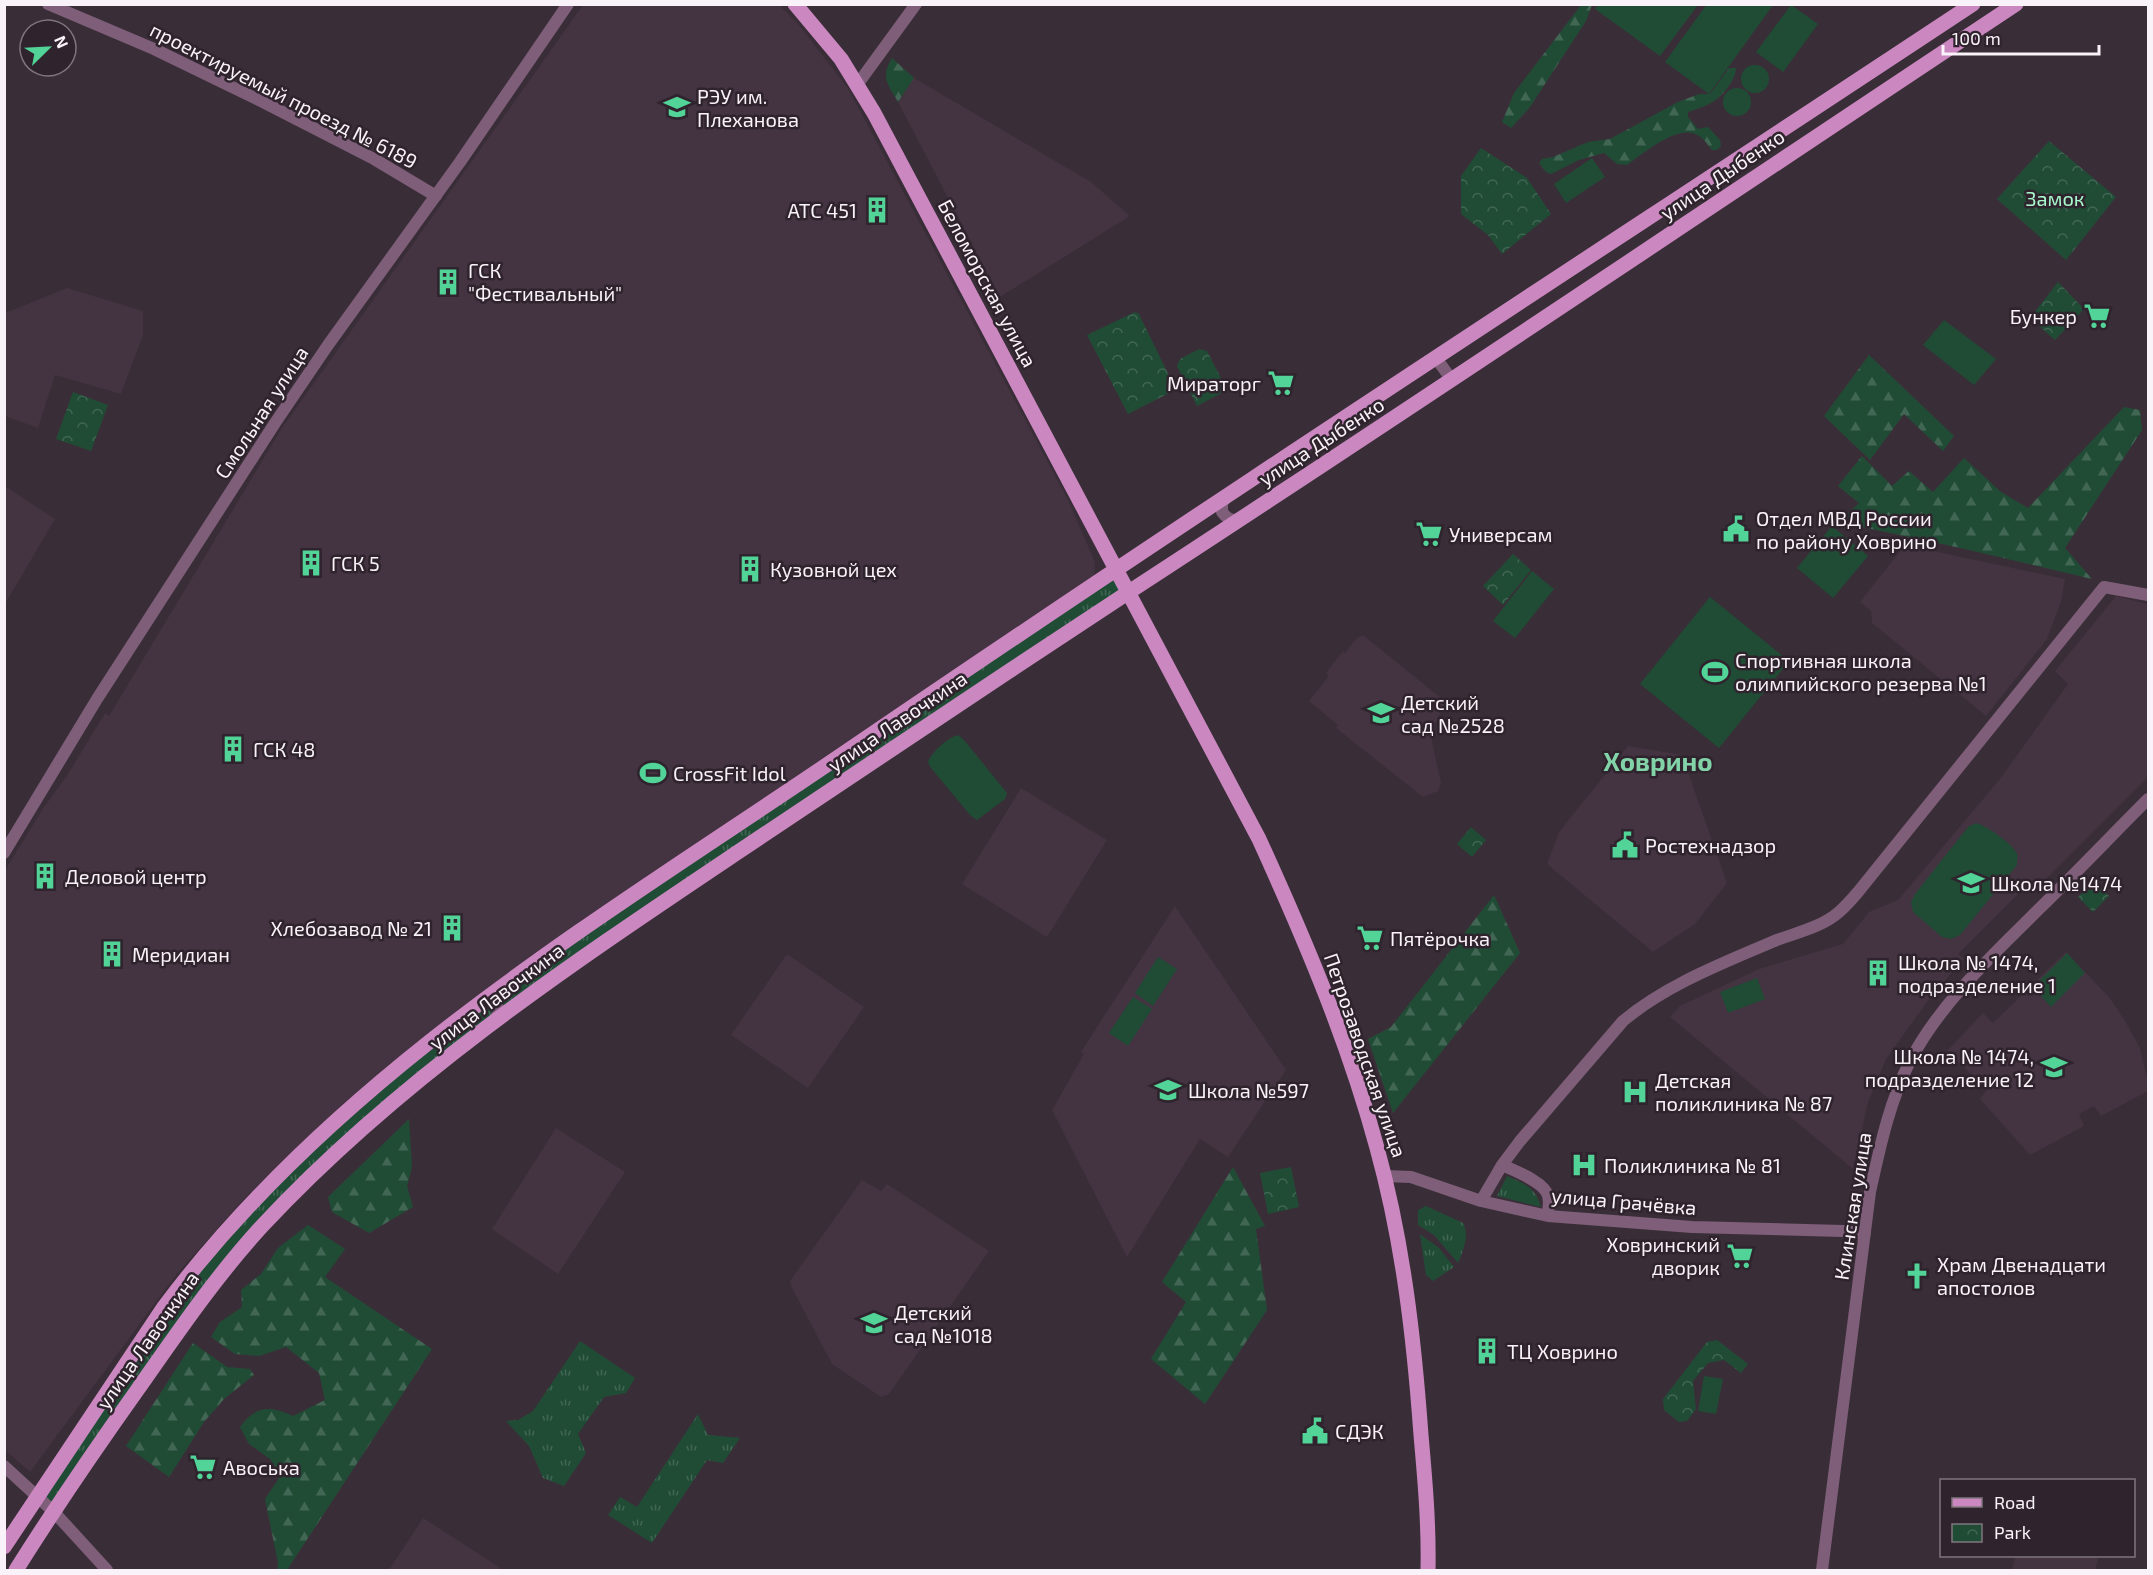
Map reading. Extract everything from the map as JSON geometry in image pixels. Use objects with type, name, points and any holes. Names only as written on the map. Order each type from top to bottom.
[{"type":"main road","name":"Беломорская улица","points":[[795,4],[829,44],[857,85],[1129,592]]},
{"type":"main road","name":"улица Дыбенко","points":[[1116,569],[1973,4]]},
{"type":"main road","name":"улица Дыбенко","points":[[1129,592],[2016,4]]},
{"type":"main road","name":"улица Лавочкина","points":[[4,1548],[164,1307],[192,1269],[295,1159],[368,1094],[505,985],[655,879],[1116,569]]},
{"type":"main road","name":"улица Лавочкина","points":[[16,1570],[74,1481],[208,1288],[260,1228],[311,1176],[382,1112],[518,1002],[1129,592]]},
{"type":"main road","name":"Петрозаводская улица","points":[[1129,592],[1259,839],[1305,939],[1344,1045],[1385,1176],[1413,1336],[1428,1527],[1428,1570]]},
{"type":"street","name":"проектируемый проезд № 6189","points":[[48,4],[154,49],[265,103],[368,156],[436,196]]},
{"type":"street","name":"Смольная улица","points":[[4,853],[97,699],[275,423],[328,345],[436,196],[568,4]]},
{"type":"street","points":[[857,85],[916,4]]},
{"type":"street","points":[[1436,358],[1452,380]]},
{"type":"street","points":[[1227,496],[1221,508],[1225,516],[1233,520],[1242,518]]},
{"type":"street","points":[[1481,1201],[1520,1141],[1623,1021],[1664,992],[1722,964],[1822,923],[1838,913],[1866,883],[2104,587],[2148,595]]},
{"type":"street","name":"Клинская улица","points":[[1822,1570],[1870,1192],[1885,1124],[1894,1096],[1926,1034],[1947,1005],[1986,962],[2148,799]]},
{"type":"street","points":[[505,985],[501,992],[503,1000],[510,1005],[518,1002]]},
{"type":"street","points":[[481,1003],[489,1000],[497,1005],[499,1013],[494,1020]]},
{"type":"street","points":[[1502,1166],[1541,1185],[1549,1198],[1548,1216]]},
{"type":"street","name":"улица Грачёвка","points":[[1385,1176],[1411,1178],[1481,1201],[1548,1216],[1692,1227],[1843,1231],[1865,1234]]},
{"type":"street","points":[[4,1466],[54,1512],[107,1570]]},
{"type":"shaded area","points":[[583,5],[779,5],[798,24],[847,87],[859,109],[1068,500],[1095,562],[1094,576],[526,959],[385,1068],[298,1146],[242,1201],[176,1275],[30,1472],[4,1449],[4,872],[105,713],[109,716],[282,428]]},
{"type":"shaded area","points":[[914,78],[1091,182],[1130,216],[1000,297],[898,102]]},
{"type":"shaded area","points":[[67,288],[143,311],[143,335],[121,394],[55,375],[38,428],[5,416],[5,313]]},
{"type":"shaded area","points":[[5,486],[55,519],[5,604]]},
{"type":"shaded area","points":[[1905,545],[2065,579],[2061,602],[2047,639],[1986,716],[1872,623],[1871,611],[1860,602]]},
{"type":"shaded area","name":"Школа №1474","points":[[2116,596],[2148,604],[2148,777],[2039,886],[2032,880],[1958,954],[1964,959],[1932,995],[1886,1059],[1868,1102],[1853,1169],[1670,1017],[1680,1006],[1759,969],[1843,944],[1869,912],[1898,900],[2000,779],[2068,684],[2055,671]]},
{"type":"shaded area","name":"Детский сад №2528","points":[[1363,635],[1446,702],[1435,724],[1432,742],[1441,783],[1438,791],[1423,797],[1336,728],[1338,725],[1309,701],[1329,676],[1326,673],[1343,651],[1345,653],[1357,638]]},
{"type":"shaded area","points":[[1628,746],[1682,755],[1727,883],[1695,924],[1653,952],[1547,864],[1559,832]]},
{"type":"shaded area","points":[[1021,788],[1107,840],[1047,937],[962,884]]},
{"type":"shaded area","name":"Школа №597","points":[[1175,906],[1286,1070],[1228,1157],[1200,1139],[1127,1257],[1052,1110],[1084,1054],[1081,1052]]},
{"type":"shaded area","name":"Школа № 1474, подразделение 12","points":[[2066,952],[2109,997],[2124,1019],[2140,1048],[2148,1091],[2101,1116],[2094,1106],[2079,1114],[2084,1126],[2030,1155],[1980,1099],[1987,1090],[1947,1051],[1983,1013],[1993,1023]]},
{"type":"shaded area","points":[[787,954],[864,1007],[808,1088],[731,1035]]},
{"type":"shaded area","points":[[556,1128],[625,1172],[558,1274],[492,1229]]},
{"type":"shaded area","name":"Детский сад №1018","points":[[862,1180],[881,1191],[887,1184],[989,1251],[889,1394],[881,1397],[832,1364],[790,1281]]},
{"type":"shaded area","points":[[423,1518],[504,1570],[389,1570]]},
{"type":"shaded area","points":[[2015,1557],[2099,1557],[2095,1570],[2012,1570]]},
{"type":"green space","points":[[1698,4],[1660,56],[1595,9],[1598,5]]},
{"type":"green space","points":[[1707,4],[1773,5],[1709,94],[1665,62]]},
{"type":"green space","points":[[1581,5],[1592,5],[1586,21],[1530,107],[1511,128],[1502,122],[1514,93]]},
{"type":"green space","points":[[1791,5],[1818,24],[1783,72],[1756,52]]},
{"type":"green space","points":[[892,58],[914,78],[898,102],[886,76]]},
{"type":"green space","points":[[1755,65],[1765,69],[1769,79],[1765,89],[1755,93],[1745,89],[1741,79],[1745,69]]},
{"type":"green space","points":[[1729,68],[1736,68],[1731,83],[1724,92],[1711,103],[1688,112],[1688,117],[1698,129],[1708,127],[1720,140],[1721,146],[1717,150],[1712,150],[1699,136],[1682,133],[1662,141],[1627,165],[1617,164],[1604,153],[1579,160],[1551,174],[1546,172],[1539,163],[1542,159],[1553,157],[1588,142],[1610,139],[1678,102],[1699,94],[1710,94]]},
{"type":"green space","points":[[1737,88],[1747,92],[1751,102],[1747,112],[1737,116],[1727,112],[1723,102],[1727,92]]},
{"type":"green space","name":"Замок","points":[[2049,141],[2116,197],[2066,260],[1997,199]]},
{"type":"green space","points":[[1481,148],[1527,178],[1551,214],[1502,254],[1488,235],[1461,214],[1461,176]]},
{"type":"green space","points":[[1592,158],[1605,177],[1566,203],[1554,184]]},
{"type":"green space","points":[[2058,282],[2084,309],[2055,340],[2030,318]]},
{"type":"green space","points":[[1135,312],[1139,314],[1174,386],[1171,392],[1128,414],[1087,335]]},
{"type":"green space","points":[[1944,320],[1996,359],[1974,385],[1923,345]]},
{"type":"green space","points":[[1199,349],[1207,351],[1227,390],[1197,406],[1177,366],[1180,359]]},
{"type":"green space","points":[[1869,355],[1954,436],[1943,451],[1904,414],[1870,460],[1824,416]]},
{"type":"green space","points":[[73,392],[108,405],[91,451],[56,439]]},
{"type":"green space","points":[[2124,407],[2140,410],[2142,430],[2065,548],[2092,579],[1839,522],[1859,503],[1838,486],[1862,456],[1892,486],[1909,471],[1933,492],[1964,458],[2001,492],[2028,508]]},
{"type":"green space","points":[[1832,526],[1868,556],[1833,598],[1797,568]]},
{"type":"green space","points":[[1513,554],[1531,570],[1503,605],[1483,586]]},
{"type":"green space","points":[[1116,569],[1129,592],[494,1020],[260,1228],[54,1512],[37,1496],[164,1307],[244,1211],[481,1003]]},
{"type":"green space","points":[[1532,571],[1554,589],[1515,638],[1493,621]]},
{"type":"green space","name":"Спортивная школа олимпийского резерва №1","points":[[1710,597],[1789,661],[1719,748],[1640,684]]},
{"type":"green space","points":[[958,735],[1007,793],[1005,799],[977,820],[971,816],[928,762],[940,746]]},
{"type":"green space","points":[[1976,823],[1993,831],[2015,850],[2017,865],[1960,935],[1951,939],[1942,937],[1913,912],[1911,902],[1968,827]]},
{"type":"green space","points":[[1471,827],[1486,840],[1472,857],[1457,844]]},
{"type":"green space","points":[[2094,881],[2109,896],[2093,912],[2078,897]]},
{"type":"green space","points":[[1494,895],[1520,953],[1393,1113],[1368,1039],[1391,1027]]},
{"type":"green space","points":[[2067,953],[2085,973],[2051,1007],[2033,987]]},
{"type":"green space","points":[[1158,957],[1177,969],[1153,1006],[1135,993]]},
{"type":"green space","points":[[1757,978],[1765,999],[1728,1013],[1720,992]]},
{"type":"green space","points":[[1133,997],[1152,1009],[1128,1046],[1109,1033]]},
{"type":"green space","points":[[409,1119],[412,1167],[407,1186],[413,1207],[369,1233],[332,1212],[328,1197]]},
{"type":"green space","points":[[1233,1167],[1265,1226],[1256,1229],[1267,1310],[1205,1404],[1151,1359],[1186,1302],[1162,1282]]},
{"type":"green space","points":[[1291,1167],[1299,1207],[1268,1214],[1260,1173]]},
{"type":"green space","points":[[1507,1176],[1533,1191],[1541,1207],[1497,1196]]},
{"type":"green space","points":[[1426,1206],[1463,1223],[1466,1238],[1458,1263],[1434,1235],[1418,1225],[1418,1210]]},
{"type":"green space","points":[[308,1225],[345,1249],[325,1277],[432,1349],[287,1570],[277,1570],[278,1563],[265,1499],[281,1475],[270,1459],[249,1444],[240,1427],[257,1411],[269,1409],[293,1416],[325,1400],[319,1373],[286,1347],[259,1356],[235,1354],[211,1337],[220,1322],[242,1307],[241,1290],[261,1274],[278,1248]]},
{"type":"green space","points":[[1420,1234],[1439,1248],[1454,1267],[1433,1281],[1426,1275]]},
{"type":"green space","points":[[1717,1340],[1748,1364],[1741,1373],[1724,1360],[1708,1363],[1693,1381],[1696,1409],[1687,1421],[1679,1422],[1664,1410],[1663,1399],[1707,1342]]},
{"type":"green space","points":[[580,1341],[635,1378],[626,1393],[604,1397],[578,1434],[586,1453],[564,1486],[543,1478],[529,1446],[506,1421],[518,1420],[533,1411]]},
{"type":"green space","points":[[193,1343],[227,1367],[250,1369],[254,1375],[224,1399],[204,1422],[169,1477],[126,1446]]},
{"type":"green space","points":[[1704,1376],[1723,1379],[1716,1414],[1698,1411]]},
{"type":"green space","points":[[698,1414],[708,1435],[740,1438],[723,1463],[707,1460],[652,1543],[608,1515],[620,1497],[637,1507]]},
{"type":"place","name":"РЭУ им. Плеханова","points":[[677,107]]},
{"type":"place","name":"АТС 451","points":[[877,210]]},
{"type":"place","name":"ГСК \"Фестивальный\"","points":[[448,282]]},
{"type":"place","name":"Бункер","points":[[2097,316]]},
{"type":"place","name":"Мираторг","points":[[1281,383]]},
{"type":"place","name":"Отдел МВД России по району Ховрино","points":[[1736,529]]},
{"type":"place","name":"Универсам","points":[[1429,534]]},
{"type":"place","name":"ГСК 5","points":[[311,563]]},
{"type":"place","name":"Кузовной цех","points":[[750,569]]},
{"type":"place","name":"Спортивная школа олимпийского резерва №1","points":[[1715,672]]},
{"type":"place","name":"Детский сад №2528","points":[[1381,713]]},
{"type":"place","name":"ГСК 48","points":[[233,749]]},
{"type":"place","name":"CrossFit Idol","points":[[653,773]]},
{"type":"place","name":"Ростехнадзор","points":[[1625,845]]},
{"type":"place","name":"Деловой центр","points":[[45,876]]},
{"type":"place","name":"Школа №1474","points":[[1971,883]]},
{"type":"place","name":"Хлебозавод № 21","points":[[452,928]]},
{"type":"place","name":"Пятёрочка","points":[[1370,938]]},
{"type":"place","name":"Меридиан","points":[[112,954]]},
{"type":"place","name":"Школа № 1474, подразделение 1","points":[[1878,973]]},
{"type":"place","name":"Школа № 1474, подразделение 12","points":[[2054,1067]]},
{"type":"place","name":"Школа №597","points":[[1168,1090]]},
{"type":"place","name":"Детская поликлиника № 87","points":[[1635,1092]]},
{"type":"place","name":"Поликлиника № 81","points":[[1584,1165]]},
{"type":"place","name":"Ховринский дворик","points":[[1740,1256]]},
{"type":"place","name":"Храм Двенадцати апостолов","points":[[1917,1276]]},
{"type":"place","name":"Детский сад №1018","points":[[874,1323]]},
{"type":"place","name":"ТЦ Ховрино","points":[[1487,1351]]},
{"type":"place","name":"СДЭК","points":[[1315,1431]]},
{"type":"place","name":"Авоська","points":[[203,1467]]},
{"type":"district","name":"Ховрино","points":[[1658,760]]}]
